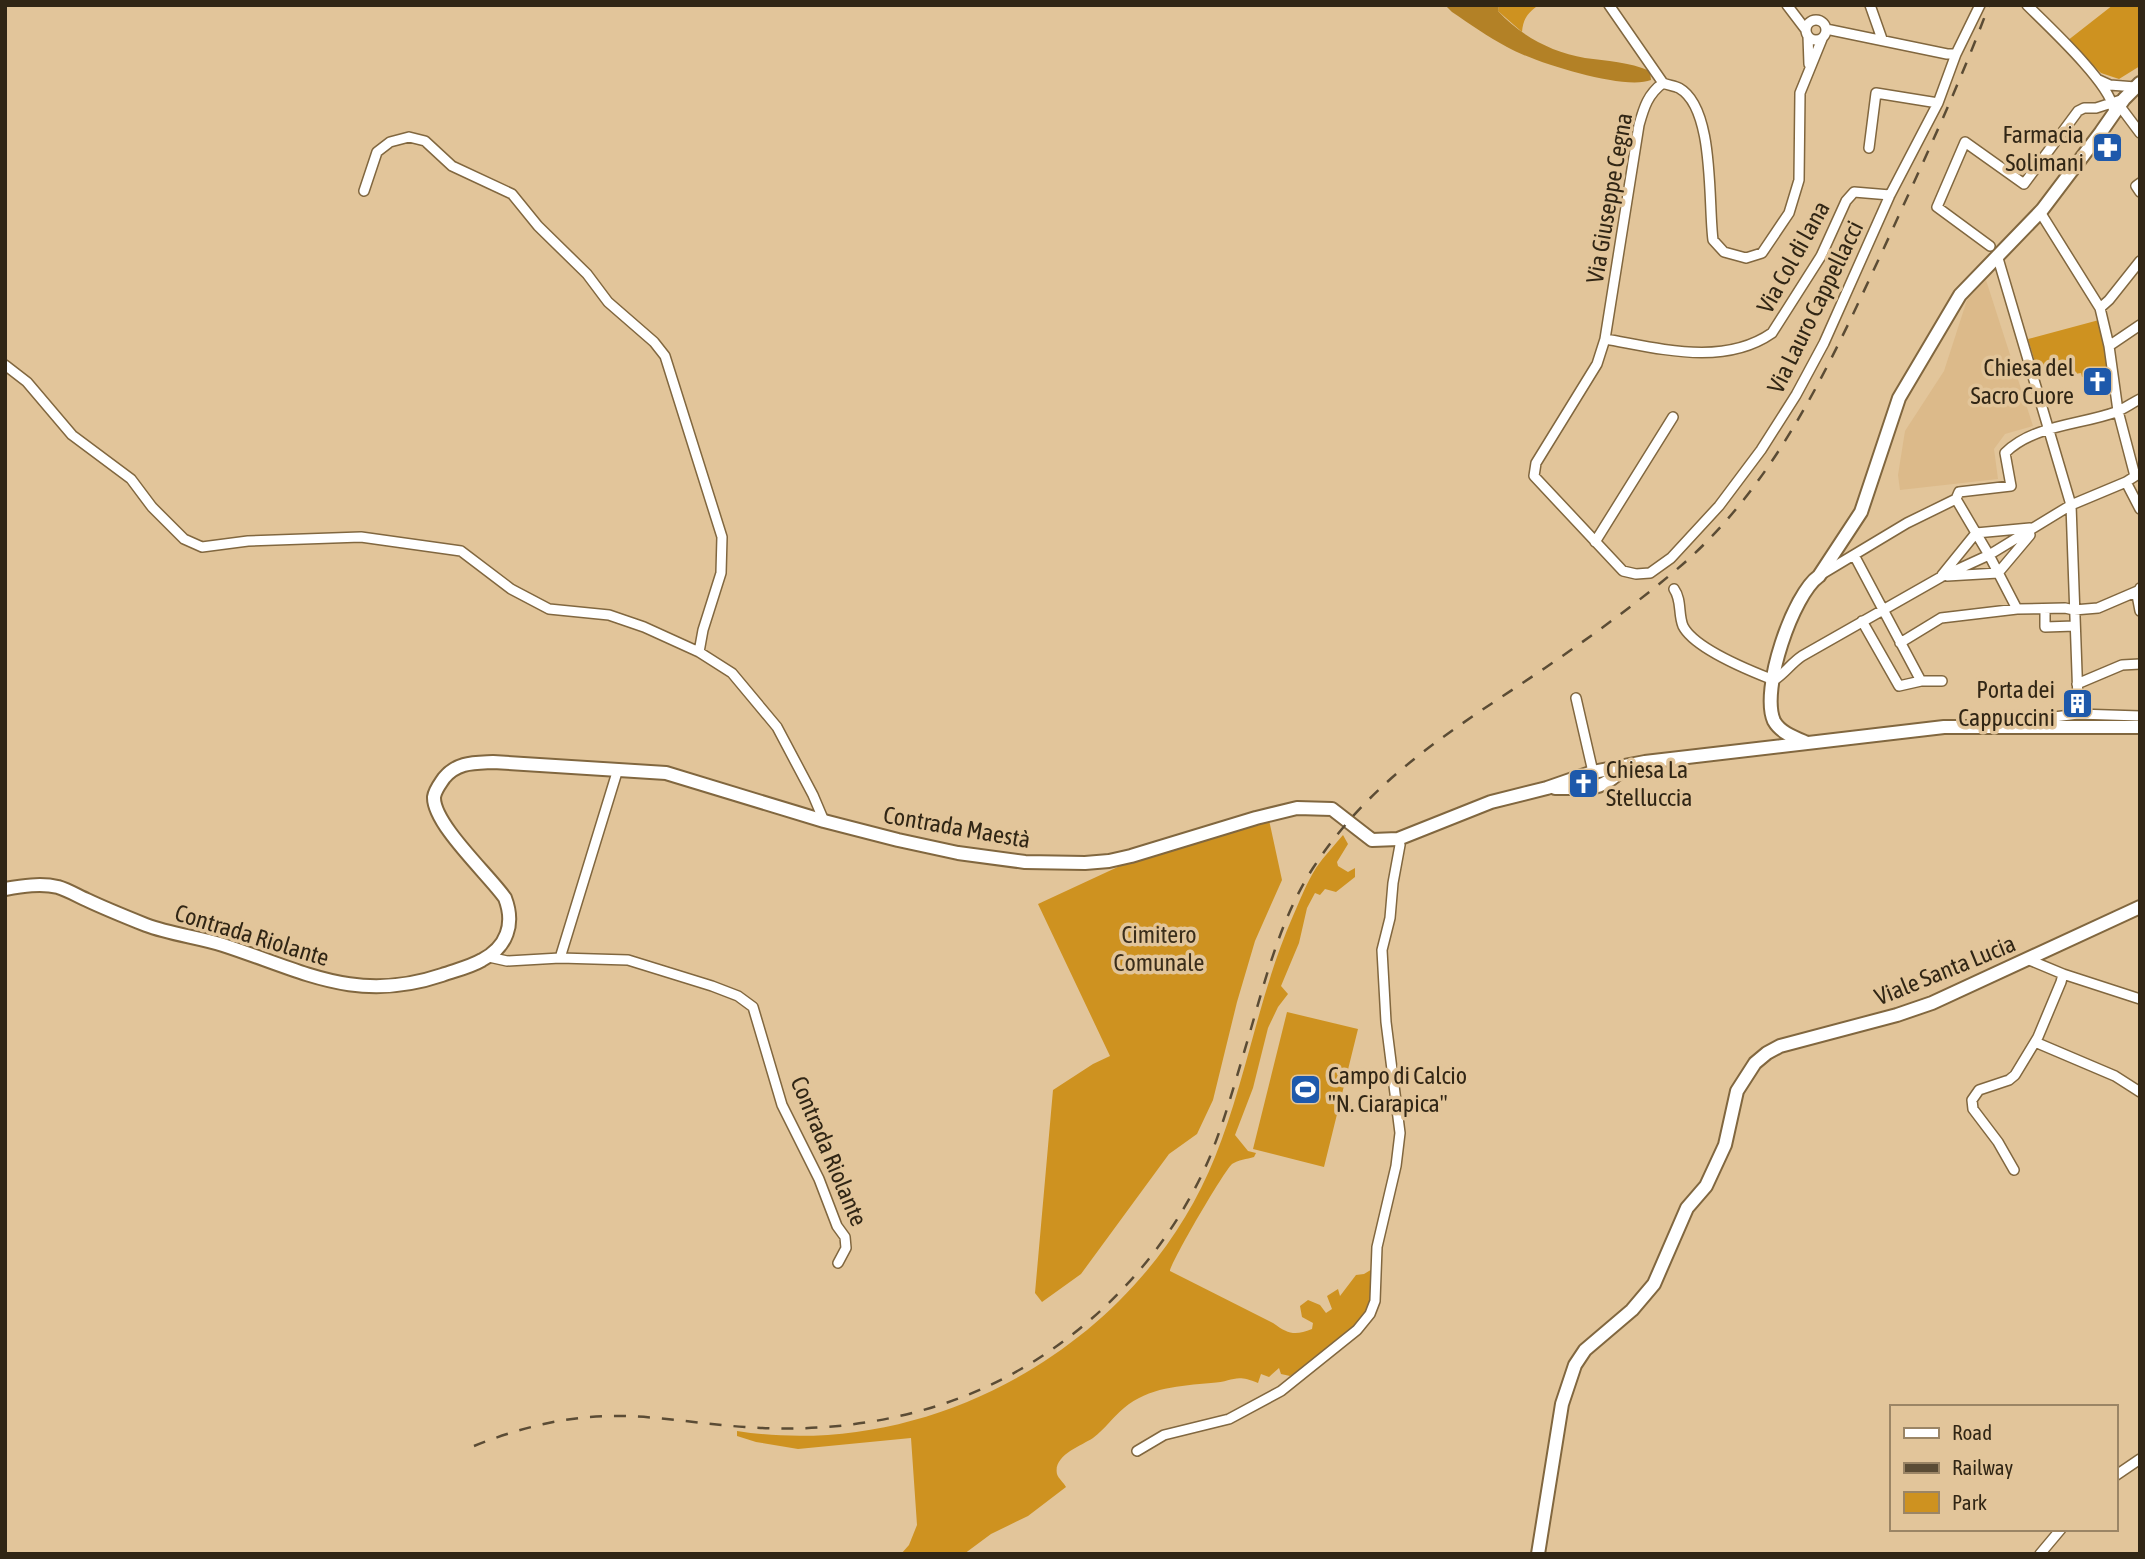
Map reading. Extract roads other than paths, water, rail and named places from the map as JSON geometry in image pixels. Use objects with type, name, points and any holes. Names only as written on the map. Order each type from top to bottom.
[{"type":"street","points":[[1609,5],[1663,83],[1680,89],[1698,111],[1706,133],[1713,240],[1724,252],[1746,258],[1762,253],[1789,213],[1799,180],[1800,93],[1826,29]]},
{"type":"street","points":[[1870,5],[1882,39]]},
{"type":"street","name":"Via Lauro Cappellacci","points":[[1595,542],[1623,571],[1650,573],[1671,558],[1719,506],[1760,450],[1796,395],[1824,343],[1890,195],[1938,103],[1956,54],[1980,5]]},
{"type":"street","points":[[2027,5],[2098,80],[2140,133]]},
{"type":"street","points":[[1790,8],[1816,40],[1822,39]]},
{"type":"street","points":[[1809,29],[1821,21],[1826,29],[1956,54]]},
{"type":"street","points":[[1809,29],[1810,66]]},
{"type":"street","points":[[2098,80],[2110,85],[2137,85]]},
{"type":"street","name":"Via Giuseppe Cegna","points":[[1595,542],[1534,476],[1536,463],[1597,364],[1605,339],[1639,125],[1645,104],[1653,90],[1663,83]]},
{"type":"street","points":[[1819,576],[1861,512],[1899,398],[1960,295],[1994,251],[2040,212],[2102,132],[2117,105],[2137,85]]},
{"type":"street","points":[[1869,148],[1876,93],[1938,103]]},
{"type":"street","points":[[2078,707],[2071,505],[2050,430],[1994,251],[1937,207],[1965,142],[2024,184],[2078,111],[2117,105]]},
{"type":"street","points":[[364,191],[377,152],[390,142],[409,137],[425,141],[452,166],[512,194],[587,275],[608,302],[666,356],[722,537],[721,573],[699,652]]},
{"type":"street","name":"Via Col di lana","points":[[1605,339],[1704,354],[1759,342],[1772,333],[1821,256],[1846,201],[1854,192],[1890,195]]},
{"type":"street","points":[[1674,589],[1678,594],[1683,625],[1695,640],[1771,681],[1780,678],[1789,665],[1802,656],[1882,609],[1989,555],[2071,505],[2137,475],[2118,411],[2109,346],[2100,308],[2040,212]]},
{"type":"street","points":[[2100,308],[2140,261]]},
{"type":"street","points":[[2109,346],[2140,325]]},
{"type":"street","points":[[5,365],[27,382],[72,435],[131,479],[152,507],[184,539],[202,547],[248,541],[361,537],[461,551],[511,589],[549,609],[609,615],[644,627],[699,652],[732,673],[777,727],[824,821]]},
{"type":"street","points":[[1809,743],[1778,727],[1771,711],[1771,681],[1801,597],[1810,582],[1907,523],[1956,499],[1959,492],[2011,486],[2005,453],[2015,443],[2118,411],[2140,398]]},
{"type":"street","points":[[1595,542],[1673,417]]},
{"type":"street","points":[[2126,482],[2140,509]]},
{"type":"street","points":[[1956,499],[2017,610]]},
{"type":"street","points":[[1941,577],[1976,533],[2036,528]]},
{"type":"street","points":[[1941,577],[1998,573],[2036,528]]},
{"type":"street","points":[[1854,555],[1922,681]]},
{"type":"street","points":[[1900,643],[1941,618],[2017,610],[2098,608],[2139,589]]},
{"type":"street","points":[[2139,589],[2137,599],[2140,611]]},
{"type":"street","points":[[2045,610],[2045,627],[2075,626]]},
{"type":"street","points":[[1862,621],[1899,686],[1922,681],[1942,681]]},
{"type":"street","points":[[2077,684],[2122,666],[2140,664]]},
{"type":"street","points":[[1576,698],[1593,772]]},
{"type":"street","points":[[1998,726],[2078,707],[2140,716]]},
{"type":"street","points":[[1765,748],[1773,740],[1778,727]]},
{"type":"street","points":[[1138,1451],[1164,1435],[1229,1419],[1281,1391],[1357,1330],[1370,1314],[1375,1301],[1377,1247],[1396,1166],[1400,1133],[1386,1022],[1382,950],[1390,918],[1400,845],[1398,839],[1491,802],[1548,788],[1593,772],[1628,765],[1944,727],[2140,727]]},
{"type":"street","points":[[489,957],[501,946],[509,931],[511,912],[495,883],[446,828],[437,813],[434,797],[439,785],[450,770],[468,763],[618,769],[560,958]]},
{"type":"street","points":[[1548,788],[1596,788],[1613,779],[1628,765]]},
{"type":"street","name":"Contrada Maestà","points":[[618,769],[666,773],[824,821],[958,853],[1026,862],[1109,861],[1297,808],[1332,809],[1372,840],[1398,839]]},
{"type":"street","name":"Contrada Riolante","points":[[5,889],[27,886],[57,887],[149,926],[221,944],[305,975],[357,987],[382,987],[426,980],[489,957],[507,961],[560,958],[628,960],[738,996],[753,1007],[782,1105],[819,1179],[837,1226],[845,1237],[846,1248],[838,1264]]},
{"type":"street","name":"Viale Santa Lucia","points":[[1538,1554],[1562,1404],[1575,1365],[1585,1350],[1632,1310],[1654,1284],[1687,1208],[1706,1186],[1725,1145],[1737,1091],[1755,1063],[1780,1046],[1932,1003],[2140,907]]},
{"type":"street","points":[[2028,959],[2063,974],[2140,999]]},
{"type":"street","points":[[2014,1170],[1998,1142],[1975,1112],[1972,1100],[1979,1090],[2009,1080],[2015,1075],[2035,1042],[2063,974]]},
{"type":"street","points":[[2035,1042],[2115,1076],[2140,1092]]},
{"type":"street","points":[[2117,1475],[2140,1459]]},
{"type":"street","points":[[2040,1554],[2058,1531]]},
{"type":"railway","points":[[474,1446],[540,1425],[591,1417],[642,1417],[728,1426],[781,1428],[817,1428],[888,1419],[956,1399],[989,1386],[1051,1350],[1080,1329],[1106,1305],[1154,1252],[1175,1222],[1209,1159],[1282,929],[1301,888],[1337,835],[1362,806],[1419,756],[1598,631],[1683,564],[1718,530],[1749,493],[1777,453],[1826,369],[1848,325],[1941,122],[1989,5]]},
{"type":"place","name":"Farmacia Solimani","points":[[2107,148]]},
{"type":"place","name":"Chiesa del Sacro Cuore","points":[[2097,381]]},
{"type":"place","name":"Porta dei Cappuccini","points":[[2078,703]]},
{"type":"place","name":"Chiesa La Stelluccia","points":[[1583,783]]},
{"type":"place","name":"Campo di Calcio \"N. Ciarapica\"","points":[[1305,1089]]},
{"type":"park label","name":"Cimitero Comunale","points":[[1159,948]]}]
